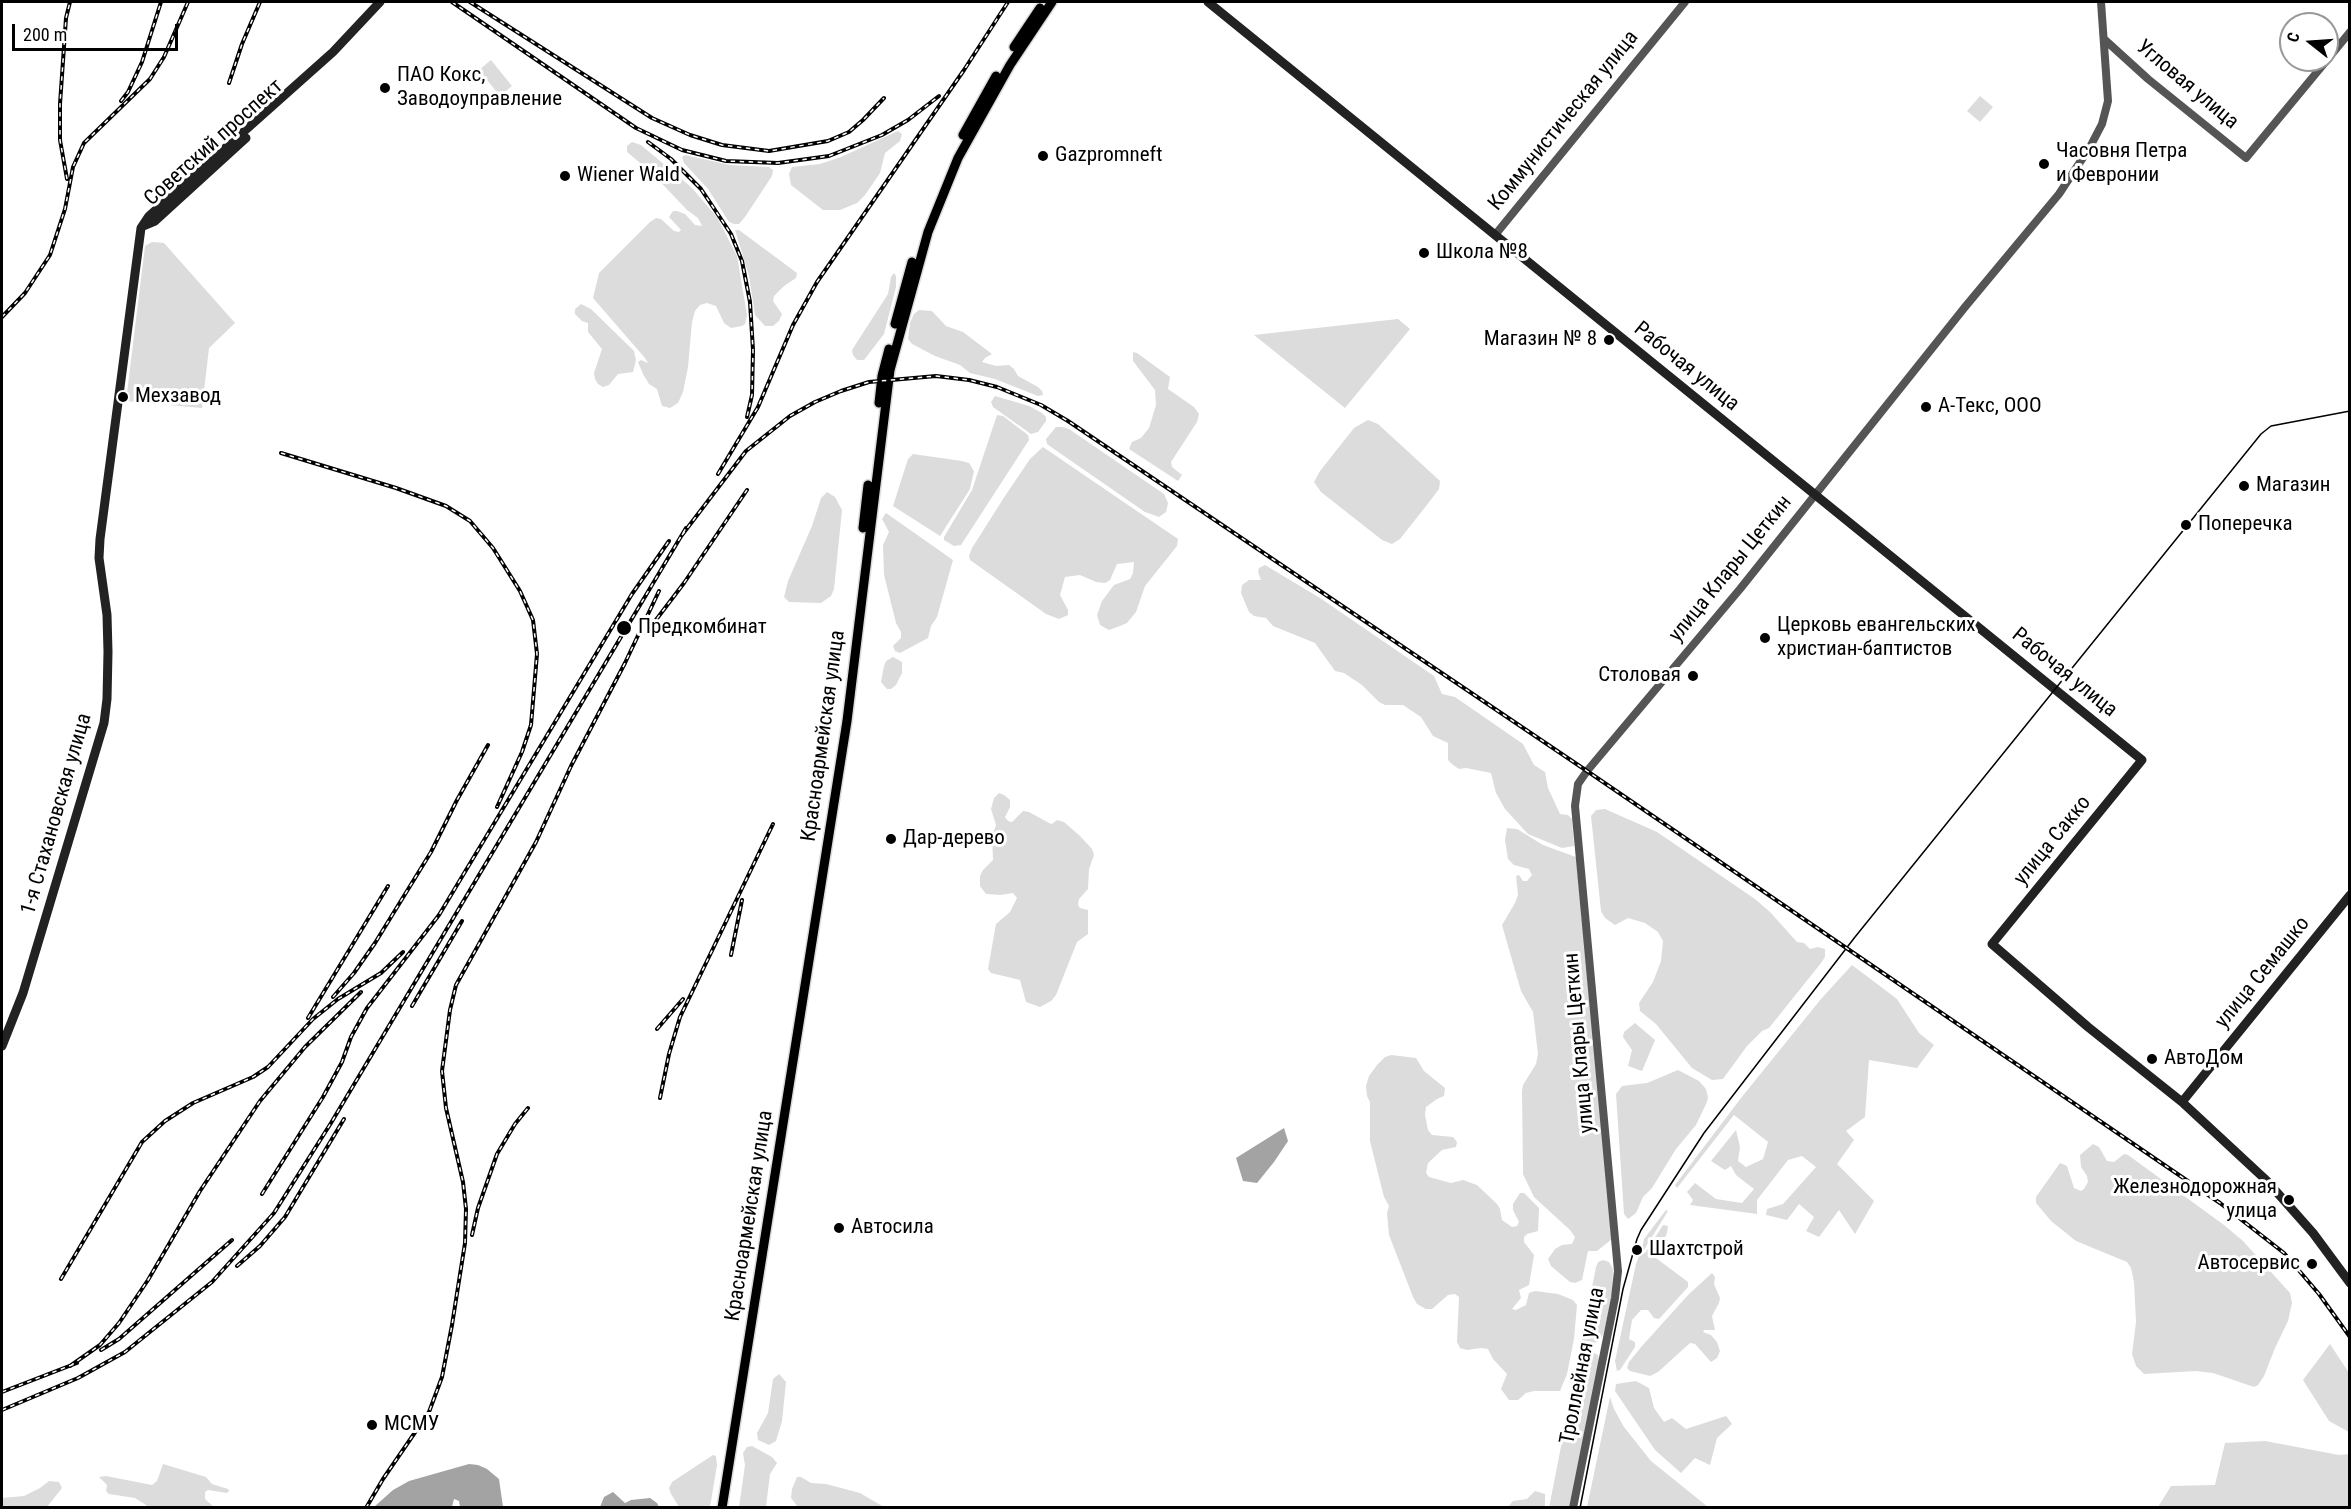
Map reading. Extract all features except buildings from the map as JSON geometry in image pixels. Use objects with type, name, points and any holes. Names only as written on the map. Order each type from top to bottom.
[{"type":"main road","name":"Советский проспект","points":[[141,228],[149,216],[333,52],[380,2]]},
{"type":"main road","name":"Советский проспект","points":[[141,228],[155,221],[342,51],[388,2]]},
{"type":"main road","name":"Красноармейская улица","points":[[717,1508],[838,741],[884,370],[914,255],[940,184],[983,97],[1044,2]]},
{"type":"main road","name":"Красноармейская улица","points":[[722,1508],[847,721],[890,370],[922,249],[958,158],[1010,64],[1052,2]]},
{"type":"main road","name":"Рабочая улица","points":[[1208,2],[2142,760]]},
{"type":"main road","name":"1-я Стахановская улица","points":[[2,1046],[23,993],[104,723],[108,643],[107,615],[99,558],[100,540],[141,228]]},
{"type":"main road","name":"улица Сакко","points":[[2142,760],[1992,945],[2088,1027],[2182,1102]]},
{"type":"main road","name":"улица Семашко","points":[[2182,1102],[2349,895]]},
{"type":"main road","points":[[2182,1102],[2266,1180],[2313,1233],[2349,1283]]},
{"type":"street","name":"Коммунистическая улица","points":[[1495,235],[1685,2]]},
{"type":"street","points":[[2101,2],[2104,39]]},
{"type":"street","points":[[2339,45],[2349,32]]},
{"type":"street","name":"улица Клары Цеткин","points":[[1615,1231],[1575,806],[1576,789],[1587,771],[1740,590],[1965,307],[2059,194],[2091,147],[2102,124],[2108,101],[2104,39]]},
{"type":"street","name":"Угловая улица","points":[[2104,39],[2148,79],[2246,158],[2317,72]]},
{"type":"street","name":"Троллейная улица","points":[[1573,1508],[1615,1299],[1618,1270],[1615,1231]]},
{"type":"shaded area","points":[[491,60],[512,86],[500,96],[479,70]]},
{"type":"shaded area","points":[[1980,96],[1993,107],[1980,122],[1967,111]]},
{"type":"shaded area","points":[[898,131],[902,134],[900,141],[885,153],[880,173],[857,203],[840,210],[823,210],[791,185],[789,174],[792,167],[820,164],[841,157]]},
{"type":"shaded area","points":[[632,142],[641,145],[691,187],[717,217],[737,256],[747,315],[745,324],[731,328],[724,323],[716,306],[707,303],[700,305],[695,311],[683,392],[678,403],[670,408],[662,406],[657,389],[649,384],[643,374],[638,362],[641,360],[648,363],[645,358],[593,298],[599,273],[656,218],[679,232],[681,230],[669,217],[673,211],[677,211],[685,214],[695,225],[702,226],[698,218],[627,152],[627,146]]},
{"type":"shaded area","points":[[685,155],[730,165],[769,167],[773,170],[772,176],[745,217],[739,224],[734,224],[729,222],[708,189],[684,163],[682,157]]},
{"type":"shaded area","points":[[735,230],[739,230],[797,273],[796,278],[774,296],[773,301],[782,314],[773,326],[765,326],[755,315],[749,276]]},
{"type":"shaded area","points":[[152,242],[164,243],[235,323],[209,348],[202,408],[126,401],[145,246]]},
{"type":"shaded area","points":[[894,273],[896,287],[884,334],[864,360],[857,360],[852,350],[888,294]]},
{"type":"shaded area","points":[[581,304],[591,309],[634,351],[636,360],[633,372],[618,374],[609,385],[603,387],[598,384],[594,373],[602,349],[588,332],[588,323],[575,314],[575,309]]},
{"type":"shaded area","points":[[919,310],[932,311],[946,326],[963,332],[992,354],[982,362],[996,366],[1009,365],[1018,376],[1038,387],[1043,395],[1038,396],[995,379],[970,373],[960,365],[912,344],[908,339],[910,323],[914,314]]},
{"type":"shaded area","points":[[1398,319],[1410,329],[1345,408],[1254,335]]},
{"type":"shaded area","points":[[1133,352],[1170,377],[1168,389],[1194,407],[1199,414],[1197,422],[1171,462],[1172,467],[1182,475],[1178,481],[1129,449],[1132,442],[1141,438],[1149,428],[1156,405],[1155,390],[1133,361]]},
{"type":"shaded area","points":[[995,396],[1029,406],[1042,413],[1046,421],[1038,432],[1031,434],[993,407],[991,402]]},
{"type":"shaded area","points":[[997,415],[1003,416],[1028,435],[1029,440],[961,545],[954,546],[944,540],[944,537],[972,490]]},
{"type":"shaded area","points":[[1368,420],[1378,424],[1440,481],[1439,489],[1430,501],[1400,539],[1392,544],[1382,540],[1321,492],[1314,482],[1354,428]]},
{"type":"shaded area","points":[[1056,427],[1069,429],[1164,494],[1168,503],[1166,512],[1159,517],[1145,512],[1047,444],[1046,439]]},
{"type":"shaded area","points":[[1043,447],[1178,539],[1177,546],[1145,586],[1136,612],[1127,623],[1109,630],[1100,625],[1097,615],[1102,601],[1114,585],[1130,579],[1134,562],[1117,564],[1110,580],[1105,583],[1080,575],[1065,577],[1060,595],[1068,610],[1068,615],[1059,619],[1046,614],[970,560],[972,548],[1005,496],[1030,459]]},
{"type":"shaded area","points":[[913,454],[962,461],[969,463],[974,471],[970,489],[940,536],[893,506],[908,459]]},
{"type":"shaded area","points":[[827,492],[835,497],[842,510],[834,589],[831,596],[821,603],[789,602],[784,597],[788,581],[812,526],[821,498]]},
{"type":"shaded area","points":[[886,513],[953,560],[937,617],[931,626],[928,638],[900,653],[895,651],[893,646],[901,638],[901,632],[896,623],[884,575],[883,545],[889,532],[882,519]]},
{"type":"shaded area","points":[[1265,565],[1320,598],[1434,676],[1442,694],[1455,697],[1523,744],[1534,765],[1545,772],[1548,788],[1560,814],[1568,815],[1572,819],[1574,846],[1562,848],[1528,834],[1505,809],[1496,793],[1491,773],[1466,768],[1459,769],[1453,765],[1448,760],[1448,743],[1433,736],[1421,717],[1403,705],[1385,705],[1379,702],[1362,685],[1344,673],[1335,671],[1315,643],[1273,626],[1266,618],[1254,616],[1249,612],[1241,593],[1242,585],[1249,580],[1261,580],[1259,568]]},
{"type":"shaded area","points":[[893,657],[902,662],[902,673],[896,685],[887,689],[881,682],[884,666],[886,661]]},
{"type":"shaded area","points":[[999,793],[1010,800],[1010,807],[1005,817],[1008,821],[1012,822],[1023,811],[1052,824],[1057,820],[1064,822],[1092,849],[1094,855],[1089,869],[1088,889],[1079,899],[1078,905],[1088,910],[1088,934],[1077,942],[1056,995],[1040,1007],[1026,1002],[1020,980],[991,973],[988,969],[996,924],[1010,912],[1017,898],[1013,893],[986,894],[980,886],[980,876],[983,870],[993,860],[992,836],[996,825],[991,809],[994,798]]},
{"type":"shaded area","points":[[1605,809],[1657,832],[1755,899],[1797,942],[1804,943],[1810,949],[1818,947],[1825,949],[1825,957],[1821,963],[1769,1028],[1762,1031],[1747,1046],[1723,1079],[1712,1080],[1692,1068],[1656,1024],[1640,1011],[1639,1003],[1653,982],[1661,961],[1663,941],[1658,932],[1645,923],[1628,918],[1615,925],[1605,918],[1601,911],[1591,816],[1596,810]]},
{"type":"shaded area","points":[[1507,828],[1517,829],[1543,845],[1576,857],[1612,1239],[1597,1251],[1588,1251],[1582,1280],[1575,1283],[1570,1282],[1551,1266],[1548,1259],[1555,1249],[1562,1245],[1572,1244],[1575,1237],[1534,1197],[1523,1174],[1522,1091],[1523,1085],[1536,1064],[1538,1054],[1533,1012],[1521,991],[1502,925],[1518,895],[1516,876],[1519,875],[1523,881],[1527,881],[1532,875],[1529,869],[1514,865],[1508,859],[1505,840]]},
{"type":"shaded area","points":[[1852,965],[1897,999],[1919,1033],[1934,1045],[1917,1068],[1869,1060],[1865,1117],[1846,1131],[1854,1140],[1837,1164],[1874,1201],[1855,1234],[1839,1210],[1819,1237],[1806,1231],[1814,1217],[1799,1204],[1787,1220],[1766,1215],[1767,1209],[1783,1204],[1816,1167],[1802,1156],[1788,1160],[1757,1200],[1757,1214],[1690,1205],[1693,1200],[1687,1192],[1695,1183],[1716,1199],[1742,1203],[1754,1189],[1736,1175],[1731,1166],[1725,1170],[1711,1161],[1736,1130],[1740,1147],[1738,1161],[1746,1167],[1763,1159],[1768,1142],[1734,1115],[1677,1188],[1675,1185],[1741,1098],[1821,999]]},
{"type":"shaded area","points":[[1635,1023],[1655,1040],[1642,1071],[1628,1066],[1632,1050],[1623,1037],[1624,1032]]},
{"type":"shaded area","points":[[1391,1055],[1416,1058],[1424,1071],[1445,1088],[1444,1096],[1426,1107],[1428,1130],[1432,1135],[1453,1137],[1457,1142],[1456,1147],[1442,1150],[1428,1163],[1426,1173],[1429,1177],[1451,1183],[1463,1180],[1477,1185],[1497,1204],[1502,1220],[1512,1227],[1517,1226],[1519,1222],[1513,1210],[1513,1204],[1520,1193],[1524,1193],[1539,1208],[1538,1231],[1524,1237],[1524,1242],[1534,1255],[1529,1285],[1519,1290],[1521,1298],[1512,1309],[1516,1310],[1526,1305],[1529,1293],[1535,1291],[1558,1294],[1573,1300],[1577,1305],[1574,1339],[1567,1374],[1560,1391],[1534,1391],[1526,1393],[1518,1400],[1509,1400],[1501,1389],[1507,1374],[1493,1359],[1488,1349],[1467,1350],[1460,1348],[1457,1342],[1459,1297],[1455,1294],[1448,1295],[1432,1309],[1426,1309],[1417,1304],[1413,1297],[1389,1235],[1387,1213],[1389,1206],[1384,1197],[1370,1141],[1370,1102],[1366,1086],[1369,1076],[1377,1065],[1385,1057]]},
{"type":"shaded area","points":[[1678,1070],[1699,1081],[1706,1089],[1707,1102],[1696,1125],[1676,1149],[1652,1188],[1643,1197],[1636,1213],[1628,1219],[1624,1214],[1616,1094],[1622,1086],[1647,1083]]},
{"type":"shaded area","points":[[1284,1128],[1288,1141],[1274,1162],[1257,1183],[1243,1181],[1236,1158]]},
{"type":"shaded area","points":[[2093,1144],[2099,1147],[2107,1161],[2114,1162],[2124,1154],[2128,1155],[2224,1225],[2243,1241],[2290,1293],[2292,1303],[2288,1321],[2258,1385],[2254,1387],[2213,1373],[2196,1371],[2144,1374],[2136,1366],[2132,1354],[2136,1322],[2131,1268],[2127,1262],[2076,1241],[2051,1221],[2036,1203],[2036,1197],[2060,1163],[2067,1166],[2074,1188],[2081,1191],[2084,1189],[2088,1182],[2081,1167],[2080,1155]]},
{"type":"shaded area","points":[[1666,1210],[1668,1211],[1642,1250],[1644,1239]]},
{"type":"shaded area","points":[[1663,1225],[1668,1226],[1667,1233],[1656,1258],[1688,1282],[1688,1287],[1659,1319],[1654,1318],[1648,1310],[1641,1310],[1632,1320],[1629,1339],[1635,1342],[1635,1347],[1617,1371],[1615,1361],[1636,1264],[1639,1256],[1645,1253]]},
{"type":"shaded area","points":[[1603,1260],[1609,1262],[1613,1269],[1612,1295],[1604,1332],[1601,1339],[1593,1344],[1592,1352],[1598,1355],[1599,1360],[1570,1507],[1549,1508],[1596,1267],[1598,1262]]},
{"type":"shaded area","points":[[1712,1273],[1720,1298],[1712,1316],[1715,1330],[1704,1330],[1703,1332],[1711,1335],[1717,1342],[1720,1351],[1717,1358],[1711,1362],[1695,1344],[1690,1343],[1658,1372],[1650,1376],[1630,1371],[1627,1368],[1629,1362],[1642,1346],[1688,1295]]},
{"type":"shaded area","points":[[2330,1344],[2349,1373],[2349,1432],[2329,1421],[2303,1380]]},
{"type":"shaded area","points":[[779,1374],[786,1382],[782,1421],[776,1441],[769,1445],[758,1440],[757,1433],[768,1413],[773,1379]]},
{"type":"shaded area","points":[[1636,1381],[1649,1388],[1654,1408],[1664,1422],[1672,1418],[1686,1429],[1726,1416],[1732,1424],[1717,1438],[1710,1465],[1695,1458],[1681,1473],[1655,1450],[1615,1391],[1616,1384]]},
{"type":"shaded area","points":[[1610,1397],[1624,1427],[1651,1461],[1708,1507],[1587,1507]]},
{"type":"shaded area","points":[[2265,1441],[2339,1455],[2349,1454],[2349,1507],[2158,1507],[2171,1486],[2215,1485],[2225,1443]]},
{"type":"shaded area","points":[[752,1446],[772,1457],[777,1463],[770,1474],[766,1507],[739,1507],[745,1465],[743,1453],[747,1447]]},
{"type":"shaded area","points":[[713,1455],[716,1456],[717,1465],[710,1507],[679,1507],[669,1488],[672,1482]]},
{"type":"shaded area","points":[[163,1464],[206,1477],[212,1484],[229,1491],[227,1493],[208,1490],[205,1492],[205,1499],[214,1507],[149,1507],[135,1498],[109,1494],[106,1491],[107,1485],[99,1477],[106,1476],[152,1485],[157,1481]]},
{"type":"shaded area","points":[[469,1464],[487,1469],[499,1479],[503,1507],[460,1507],[459,1501],[454,1499],[452,1507],[374,1507],[393,1490],[409,1481]]},
{"type":"shaded area","points":[[797,1477],[811,1483],[826,1484],[860,1493],[884,1507],[798,1507],[791,1498]]},
{"type":"shaded area","points":[[49,1481],[59,1482],[62,1488],[47,1507],[2,1507],[2,1498],[24,1496]]},
{"type":"shaded area","points":[[1535,1491],[1545,1494],[1545,1507],[1508,1507],[1513,1501],[1527,1499]]},
{"type":"shaded area","points":[[613,1492],[625,1503],[650,1498],[659,1507],[600,1507],[604,1497]]},
{"type":"tram line","points":[[1580,1508],[1623,1289],[1637,1239],[1704,1133],[1855,937],[2261,434],[2271,426],[2350,411]]},
{"type":"railway","points":[[67,179],[60,140],[60,104],[66,18],[70,2]]},
{"type":"railway","points":[[121,101],[128,92],[142,62],[161,2]]},
{"type":"railway","points":[[2,317],[25,293],[50,255],[65,209],[73,167],[84,143],[150,79],[164,57],[188,2]]},
{"type":"railway","points":[[229,83],[260,2]]},
{"type":"railway","points":[[452,2],[636,128],[682,150],[726,161],[778,163],[829,156],[882,135],[908,120],[939,96]]},
{"type":"railway","points":[[470,2],[652,118],[690,135],[722,145],[769,151],[828,141],[849,132],[884,98]]},
{"type":"railway","points":[[718,474],[758,407],[793,325],[817,282],[964,70],[1008,2]]},
{"type":"railway","points":[[648,142],[671,159],[701,189],[731,234],[742,261],[750,302],[753,350],[752,395],[747,417]]},
{"type":"railway","points":[[682,535],[746,451],[790,416],[841,391],[869,382],[936,376],[969,380],[997,387],[1041,405],[1587,771],[2220,1203],[2284,1253],[2319,1294],[2350,1337]]},
{"type":"railway","points":[[281,453],[396,488],[446,506],[470,521],[493,548],[520,591],[533,620],[537,654],[531,725],[522,752],[497,807]]},
{"type":"railway","points":[[646,633],[684,583],[747,490]]},
{"type":"railway","points":[[2,1410],[78,1378],[125,1352],[212,1282],[274,1213],[331,1123],[686,528]]},
{"type":"railway","points":[[262,1194],[323,1097],[367,1008],[439,915],[632,594],[669,541]]},
{"type":"railway","points":[[366,1508],[429,1412],[442,1377],[452,1325],[465,1243],[466,1209],[463,1182],[446,1108],[442,1071],[450,1010],[456,985],[536,842],[571,766],[625,663],[659,591]]},
{"type":"railway","points":[[333,997],[354,973],[375,943],[431,852],[488,745]]},
{"type":"railway","points":[[660,1098],[669,1054],[680,1017],[773,824]]},
{"type":"railway","points":[[308,1018],[388,886]]},
{"type":"railway","points":[[731,955],[742,900]]},
{"type":"railway","points":[[412,1006],[462,921]]},
{"type":"railway","points":[[61,1279],[142,1142],[165,1121],[193,1103],[253,1077],[268,1067],[313,1019],[338,999],[381,973],[403,952]]},
{"type":"railway","points":[[70,1366],[100,1345],[119,1323],[148,1280],[200,1191],[260,1101],[305,1047],[361,992]]},
{"type":"railway","points":[[657,1029],[683,999]]},
{"type":"railway","points":[[472,1235],[478,1208],[497,1154],[515,1124],[528,1108]]},
{"type":"railway","points":[[237,1266],[260,1246],[285,1217],[344,1119]]},
{"type":"railway","points":[[101,1350],[119,1339],[232,1240]]},
{"type":"railway","points":[[2,1392],[77,1363]]},
{"type":"place","name":"ПАО Кокс, Заводоуправление","points":[[385,88]]},
{"type":"place","name":"Gazpromneft","points":[[1043,156]]},
{"type":"place","name":"Часовня Петра и Февронии","points":[[2044,164]]},
{"type":"place","name":"Wiener Wald","points":[[565,176]]},
{"type":"place","name":"Школа №8","points":[[1424,253]]},
{"type":"place","name":"Магазин № 8","points":[[1609,340]]},
{"type":"place","name":"Мехзавод","points":[[123,397]]},
{"type":"place","name":"А-Текс, ООО","points":[[1926,407]]},
{"type":"place","name":"Магазин","points":[[2244,486]]},
{"type":"place","name":"Поперечка","points":[[2186,525]]},
{"type":"place","name":"Предкомбинат","points":[[624,628]]},
{"type":"place","name":"Церковь евангельских христиан-баптистов","points":[[1765,638]]},
{"type":"place","name":"Столовая","points":[[1693,676]]},
{"type":"place","name":"Дар-дерево","points":[[891,839]]},
{"type":"place","name":"АвтоДом","points":[[2152,1059]]},
{"type":"place","name":"Железнодорожная улица","points":[[2289,1200]]},
{"type":"place","name":"Автосила","points":[[839,1228]]},
{"type":"place","name":"Шахтстрой","points":[[1637,1250]]},
{"type":"place","name":"Автосервис","points":[[2312,1264]]},
{"type":"place","name":"МСМУ","points":[[372,1425]]}]
